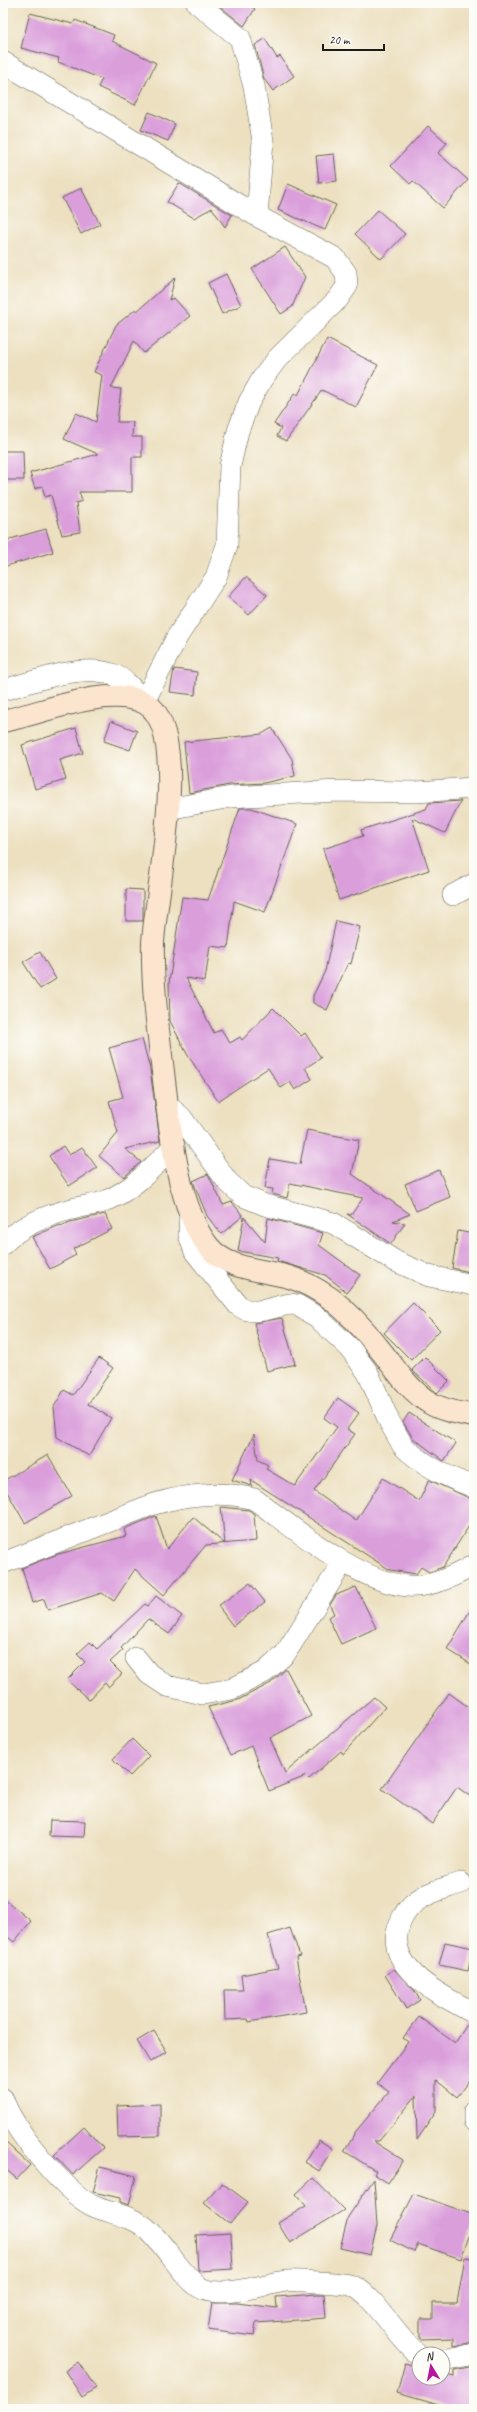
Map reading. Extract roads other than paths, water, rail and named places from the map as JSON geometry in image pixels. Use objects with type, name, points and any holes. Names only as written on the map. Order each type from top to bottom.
[{"type":"street","points":[[198,3],[240,38],[254,86],[263,141],[257,216]]},
{"type":"street","points":[[3,62],[257,216],[336,258],[346,274],[347,286],[338,299],[277,359],[262,379],[249,402],[238,431],[230,466],[227,546],[216,577],[178,637],[144,702]]},
{"type":"street","points":[[3,690],[74,672],[112,674],[126,683],[157,713],[164,726],[168,747],[168,809],[153,942],[153,986],[167,1105],[174,1146],[190,1211],[203,1239],[218,1256],[238,1265],[301,1281],[323,1294],[342,1308],[376,1344],[418,1394],[442,1409],[474,1416]]},
{"type":"street","points":[[3,721],[80,700],[121,698],[144,702]]},
{"type":"street","points":[[168,809],[231,797],[337,791],[416,792],[474,788]]},
{"type":"street","points":[[453,895],[474,884]]},
{"type":"street","points":[[167,1105],[181,1117],[227,1181],[243,1196],[265,1205],[333,1223],[395,1261],[429,1276],[474,1286]]},
{"type":"street","points":[[3,1244],[34,1222],[67,1210],[95,1205],[120,1194],[152,1168],[174,1146]]},
{"type":"street","points":[[190,1211],[189,1235],[195,1252],[238,1305],[243,1309],[254,1312],[297,1304],[317,1316],[346,1344],[360,1361],[403,1446],[412,1454],[436,1469],[474,1487]]},
{"type":"street","points":[[3,1563],[151,1505],[174,1498],[200,1495],[243,1496],[254,1499],[342,1562],[370,1576],[407,1586],[427,1586],[474,1565]]},
{"type":"street","points":[[136,1658],[149,1674],[167,1686],[203,1694],[232,1689],[265,1672],[285,1654],[342,1562]]},
{"type":"street","points":[[461,1883],[419,1899],[405,1911],[397,1930],[398,1946],[401,1958],[413,1972],[437,1992],[474,2013]]},
{"type":"street","points":[[3,2099],[19,2130],[74,2194],[94,2206],[119,2213],[144,2226],[160,2240],[191,2282],[203,2290],[248,2290],[288,2280],[353,2286],[369,2299],[406,2345],[411,2349]]},
{"type":"street","points":[[474,2111],[474,2121]]},
{"type":"street","points":[[451,2358],[474,2354]]}]
